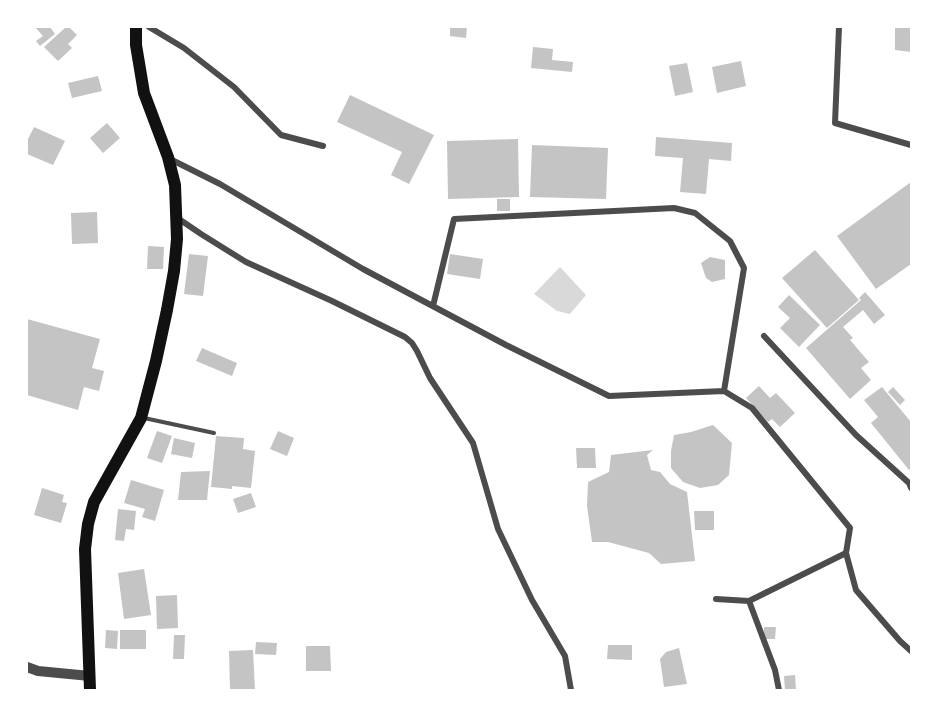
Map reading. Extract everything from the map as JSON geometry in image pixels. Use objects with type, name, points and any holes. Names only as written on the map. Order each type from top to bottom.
[{"type":"main road","points":[[90,690],[84,549],[88,524],[94,502],[141,417],[156,361],[174,271],[177,238],[175,185],[168,157],[144,93],[136,45],[136,27]]},
{"type":"street","points":[[149,27],[184,48],[234,87],[281,135],[322,146]]},
{"type":"street","points":[[839,27],[835,123],[911,145]]},
{"type":"street","points":[[168,157],[220,184],[363,269],[506,345],[609,396],[724,391],[752,408],[850,528],[846,553],[856,590],[911,651]]},
{"type":"street","points":[[433,306],[454,219],[674,208],[695,213],[730,241],[744,268],[724,391]]},
{"type":"street","points":[[176,216],[246,262],[405,337],[412,343],[430,378],[473,443],[498,530],[532,600],[565,656],[571,690]]},
{"type":"street","points":[[764,336],[856,435],[909,483],[911,488]]},
{"type":"street","points":[[716,599],[749,601],[846,553]]},
{"type":"street","points":[[749,601],[776,670],[778,690]]},
{"type":"street","points":[[27,667],[90,676]]},
{"type":"lane","points":[[141,417],[214,433]]},
{"type":"shaded area","points":[[560,267],[586,295],[570,314],[557,311],[534,294]]},
{"type":"building","points":[[35,27],[50,27],[55,34],[40,46],[36,41],[43,36]]},
{"type":"building","points":[[66,27],[77,35],[68,44],[72,48],[58,61],[44,47]]},
{"type":"building","points":[[450,27],[467,27],[466,38],[450,36]]},
{"type":"building","points":[[895,27],[911,27],[911,52],[895,50]]},
{"type":"building","points":[[533,47],[553,49],[552,60],[573,62],[572,72],[531,68]]},
{"type":"building","points":[[741,61],[746,86],[717,93],[712,67]]},
{"type":"building","points":[[687,63],[693,92],[675,96],[669,66]]},
{"type":"building","points":[[98,76],[102,91],[72,98],[68,83]]},
{"type":"building","points":[[350,95],[434,135],[409,184],[391,175],[402,152],[337,122]]},
{"type":"building","points":[[107,123],[120,138],[103,153],[90,138]]},
{"type":"building","points":[[34,127],[65,141],[53,165],[27,154],[27,141]]},
{"type":"building","points":[[656,137],[732,143],[731,161],[709,159],[706,194],[680,192],[683,158],[655,156]]},
{"type":"building","points":[[518,139],[519,197],[448,199],[447,141]]},
{"type":"building","points":[[532,145],[608,148],[606,199],[530,197]]},
{"type":"building","points":[[911,182],[911,264],[876,289],[837,236]]},
{"type":"building","points":[[497,199],[510,199],[510,211],[497,211]]},
{"type":"building","points":[[97,212],[98,243],[72,244],[71,213]]},
{"type":"building","points":[[148,246],[164,247],[163,269],[147,269]]},
{"type":"building","points":[[815,250],[859,300],[827,328],[782,278]]},
{"type":"building","points":[[189,254],[208,256],[203,296],[184,294]]},
{"type":"building","points":[[450,254],[483,259],[480,279],[447,274]]},
{"type":"building","points":[[710,257],[725,260],[725,279],[712,282],[706,278],[701,263]]},
{"type":"building","points":[[865,292],[885,315],[874,324],[863,310],[843,327],[853,338],[850,340],[869,362],[861,368],[871,380],[850,399],[806,348],[861,300],[859,298]]},
{"type":"building","points":[[789,295],[820,325],[799,347],[780,328],[790,318],[778,307]]},
{"type":"building","points":[[27,319],[100,339],[92,368],[104,371],[99,391],[84,387],[78,410],[27,395]]},
{"type":"building","points":[[202,348],[237,363],[232,376],[196,361]]},
{"type":"building","points":[[759,386],[770,398],[776,393],[795,413],[780,427],[772,419],[768,422],[746,398]]},
{"type":"building","points":[[882,387],[911,422],[911,468],[909,470],[871,423],[878,417],[864,400]]},
{"type":"building","points":[[893,387],[905,400],[900,405],[888,392]]},
{"type":"building","points":[[713,425],[732,443],[729,475],[718,485],[700,488],[683,482],[671,468],[674,435]]},
{"type":"building","points":[[157,431],[172,436],[162,463],[147,458]]},
{"type":"building","points":[[278,431],[294,438],[287,456],[270,449]]},
{"type":"building","points":[[216,436],[244,438],[243,449],[255,451],[251,488],[211,487]]},
{"type":"building","points":[[174,438],[195,443],[192,458],[171,454]]},
{"type":"building","points":[[576,448],[595,448],[596,468],[577,468]]},
{"type":"building","points":[[653,450],[647,455],[651,470],[660,472],[670,484],[687,492],[695,561],[661,564],[649,553],[608,542],[592,542],[587,506],[588,482],[609,472],[611,455]]},
{"type":"building","points":[[210,471],[207,500],[178,500],[181,472]]},
{"type":"building","points":[[131,480],[164,490],[155,521],[142,517],[145,509],[124,503]]},
{"type":"building","points":[[42,488],[64,495],[62,502],[67,503],[61,523],[34,515]]},
{"type":"building","points":[[251,493],[256,507],[238,513],[233,499]]},
{"type":"building","points":[[118,509],[136,511],[134,530],[126,529],[124,541],[115,540]]},
{"type":"building","points":[[694,511],[714,511],[714,530],[695,530]]},
{"type":"building","points":[[144,569],[151,615],[124,619],[118,573]]},
{"type":"building","points":[[177,595],[178,628],[157,629],[156,596]]},
{"type":"building","points":[[764,627],[776,627],[775,639],[764,639]]},
{"type":"building","points":[[106,630],[118,631],[117,649],[105,648]]},
{"type":"building","points":[[120,630],[146,630],[146,649],[120,649]]},
{"type":"building","points":[[174,635],[185,635],[184,659],[173,659]]},
{"type":"building","points":[[256,642],[277,643],[276,655],[255,654]]},
{"type":"building","points":[[608,645],[632,645],[632,660],[607,659]]},
{"type":"building","points":[[306,646],[330,646],[331,671],[306,671]]},
{"type":"building","points":[[679,648],[687,684],[664,687],[660,659],[666,652]]},
{"type":"building","points":[[253,650],[255,690],[230,690],[229,651]]},
{"type":"building","points":[[795,675],[796,690],[785,690],[784,676]]}]
